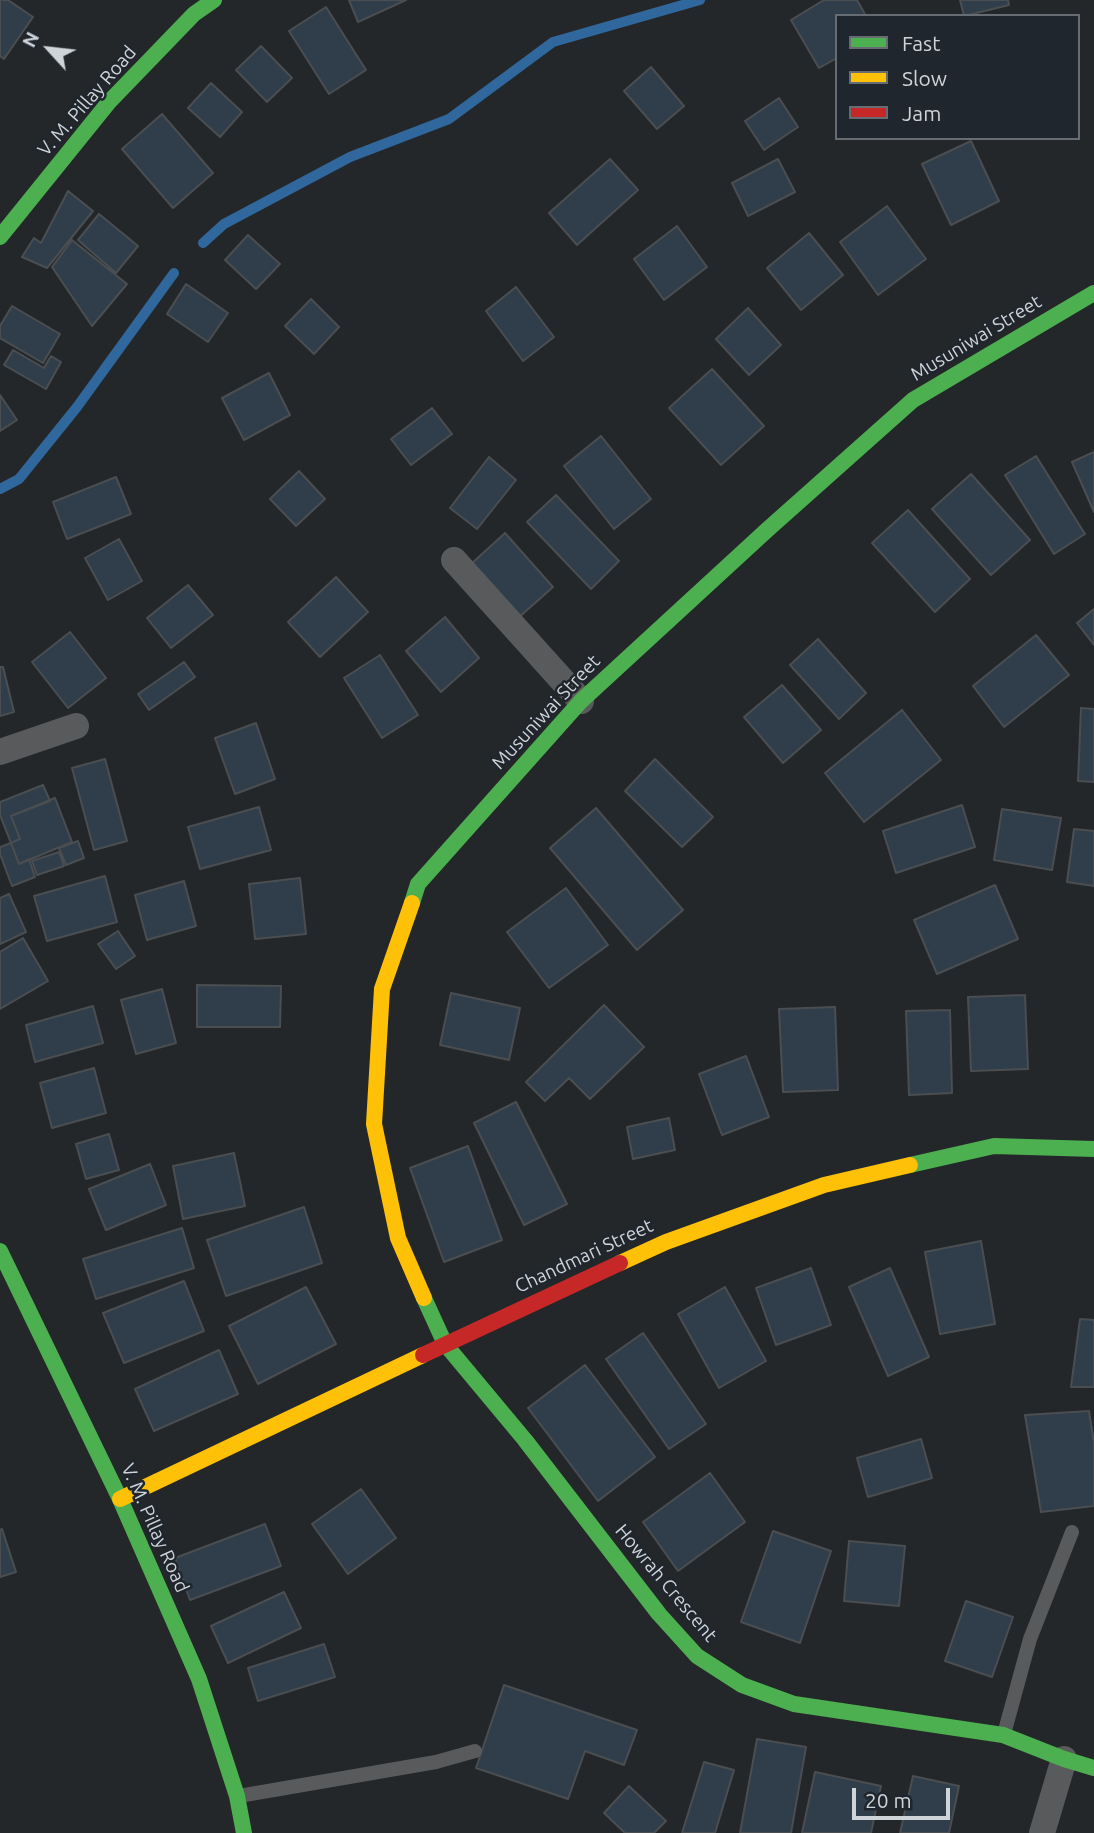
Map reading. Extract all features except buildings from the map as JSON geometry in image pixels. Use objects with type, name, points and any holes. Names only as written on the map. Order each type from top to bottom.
[{"type":"street","name":"V. M. Pillay Road","points":[[0,237],[109,102],[194,14],[214,0]]},
{"type":"street","name":"Musuniwai Street","points":[[445,1343],[398,1238],[374,1124],[382,989],[418,884],[581,701],[766,530],[913,400],[1094,293]]},
{"type":"street","points":[[454,560],[581,701]]},
{"type":"street","points":[[0,752],[76,726]]},
{"type":"street","name":"Chandmari Street","points":[[120,1499],[445,1343],[666,1242],[824,1185],[994,1146],[1094,1149]]},
{"type":"street","name":"V. M. Pillay Road","points":[[0,1251],[120,1499],[199,1679],[237,1796],[244,1833]]},
{"type":"street","name":"Howrah Crescent","points":[[445,1343],[525,1440],[659,1614],[697,1656],[741,1685],[794,1704],[1003,1735],[1063,1759],[1094,1768]]},
{"type":"street","points":[[1042,1833],[1063,1759]]},
{"type":"lane","points":[[1003,1735],[1030,1639],[1072,1532]]},
{"type":"lane","points":[[237,1796],[436,1762],[475,1751]]},
{"type":"waterway","points":[[203,243],[224,224],[350,157],[449,119],[553,42],[700,0]]},
{"type":"waterway","points":[[0,489],[19,479],[77,407],[174,273]]},
{"type":"traffic: fast","points":[[0,237],[109,102],[194,14],[214,0]]},
{"type":"traffic: fast","points":[[412,903],[418,884],[581,701],[767,530],[913,400],[1094,293]]},
{"type":"traffic: fast","points":[[910,1165],[994,1146],[1094,1149]]},
{"type":"traffic: fast","points":[[0,1251],[120,1499],[199,1679],[237,1796],[244,1833]]},
{"type":"traffic: fast","points":[[424,1298],[445,1344],[525,1440],[659,1614],[697,1656],[742,1685],[794,1704],[1003,1735],[1094,1768]]},
{"type":"traffic: slow","points":[[412,903],[382,989],[374,1124],[398,1238],[424,1298]]},
{"type":"traffic: slow","points":[[620,1263],[666,1242],[824,1185],[910,1165]]},
{"type":"traffic: slow","points":[[120,1499],[423,1355]]},
{"type":"traffic: jam","points":[[423,1355],[620,1263]]}]
